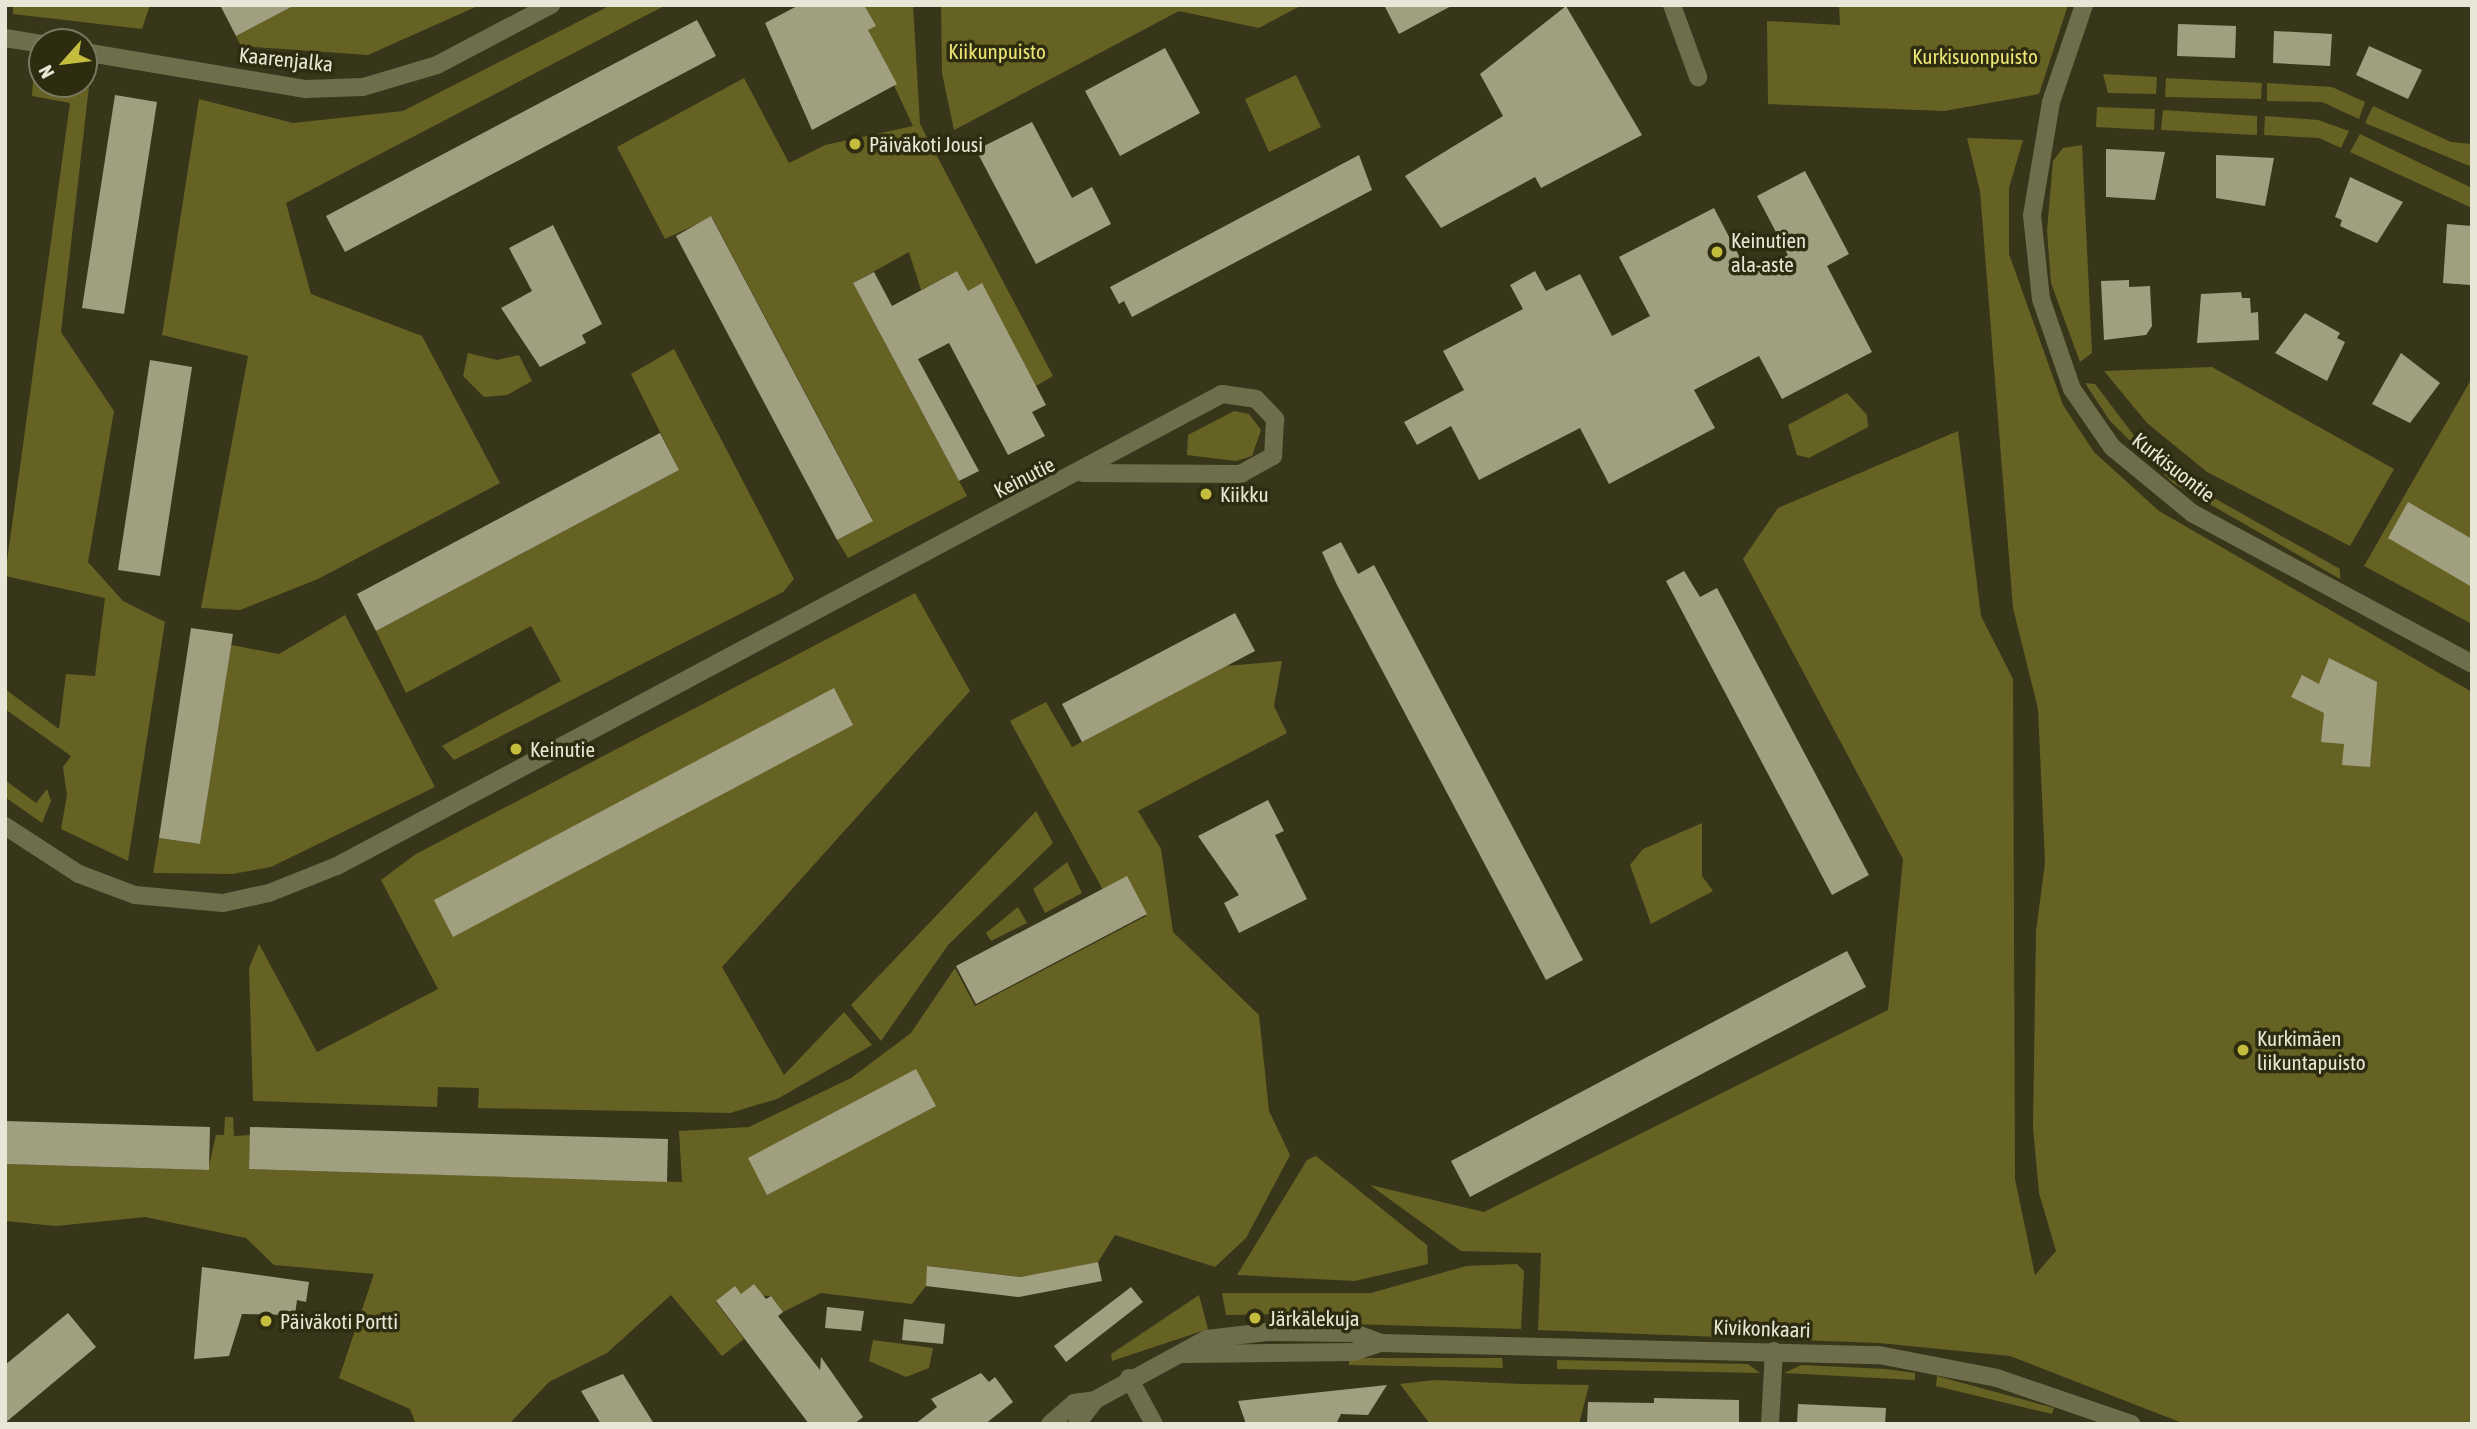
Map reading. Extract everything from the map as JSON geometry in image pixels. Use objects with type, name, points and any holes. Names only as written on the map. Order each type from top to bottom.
[{"type":"street","name":"Kaarenjalka","points":[[98,54],[306,89],[363,87],[437,65],[551,5]]},
{"type":"street","points":[[1672,5],[1698,77]]},
{"type":"street","name":"Kurkisuontie","points":[[2084,5],[2051,102],[2032,215],[2041,299],[2072,389],[2112,447],[2192,513],[2472,664]]},
{"type":"street","points":[[5,38],[28,42]]},
{"type":"street","name":"Keinutie","points":[[5,827],[79,874],[135,895],[223,903],[290,887],[1083,473],[1108,452],[1222,394],[1256,399],[1275,419],[1273,456],[1241,474],[1083,473]]},
{"type":"street","name":"Kivikonkaari","points":[[1050,1424],[1074,1402],[1094,1399],[1129,1378],[1185,1354],[1207,1339],[1241,1333],[1354,1334],[1381,1343],[1774,1351],[1943,1364],[2131,1424]]},
{"type":"street","points":[[1770,1424],[1774,1351]]},
{"type":"street","points":[[1129,1378],[1153,1424]]},
{"type":"street","name":"Kivikonkaari","points":[[1077,1424],[1094,1399]]},
{"type":"green space","points":[[13,5],[150,5],[142,29],[13,14]]},
{"type":"green space","points":[[295,5],[480,5],[368,55],[241,46],[236,36]]},
{"type":"green space","points":[[611,5],[666,5],[286,203],[311,294],[422,336],[500,483],[318,579],[240,610],[201,608],[248,356],[162,335],[199,99],[293,123],[403,111]]},
{"type":"green space","points":[[864,5],[913,5],[920,124],[1053,376],[1036,386],[981,284],[968,291],[957,271],[921,290],[909,252],[853,283],[967,496],[848,558],[837,540],[873,520],[712,217],[665,239],[617,147],[744,78],[789,163],[825,145],[913,126],[868,30],[875,26]]},
{"type":"green space","name":"Kiikunpuisto","points":[[941,5],[1302,5],[1259,28],[1179,11],[954,130],[942,73]]},
{"type":"green space","name":"Kurkisuonpuisto","points":[[1839,5],[2068,5],[2039,94],[1944,111],[1768,104],[1767,21],[1840,25]]},
{"type":"green space","points":[[2103,74],[2157,77],[2156,94],[2108,93]]},
{"type":"green space","points":[[1296,75],[1321,127],[1269,152],[1245,99]]},
{"type":"green space","points":[[2166,78],[2262,83],[2261,99],[2165,97]]},
{"type":"green space","points":[[2267,83],[2332,87],[2365,102],[2359,119],[2322,102],[2267,101]]},
{"type":"green space","points":[[43,98],[88,98],[61,332],[114,411],[88,562],[123,601],[165,622],[128,861],[61,829],[67,795],[63,767],[71,756],[5,709],[5,689],[59,729],[66,674],[95,676],[105,598],[5,576],[70,103]]},
{"type":"green space","points":[[2373,106],[2451,142],[2472,144],[2472,167],[2365,123]]},
{"type":"green space","points":[[2097,107],[2155,109],[2154,130],[2096,127]]},
{"type":"green space","points":[[2163,110],[2257,116],[2257,135],[2161,130]]},
{"type":"green space","points":[[2265,116],[2318,120],[2349,131],[2341,148],[2319,138],[2264,135]]},
{"type":"green space","points":[[2360,134],[2472,188],[2472,208],[2350,152]]},
{"type":"green space","points":[[1967,138],[2023,140],[2009,188],[2009,254],[2063,405],[2094,452],[2159,511],[2472,692],[2472,1424],[2185,1424],[2010,1356],[1879,1343],[1538,1330],[1541,1253],[1461,1251],[1370,1185],[1484,1212],[1888,1010],[1903,859],[1743,559],[1778,508],[1958,431],[1981,616],[2013,679],[2015,1179],[2035,1275],[2056,1251],[2039,1193],[2033,1127],[2036,931],[2045,863],[2038,709],[2013,608],[1980,191]]},
{"type":"green space","points":[[2082,145],[2092,353],[2080,362],[2051,283],[2047,231],[2053,161],[2063,148]]},
{"type":"green space","points":[[674,349],[794,579],[783,592],[454,760],[442,746],[561,681],[531,626],[406,693],[376,631],[679,470],[631,374]]},
{"type":"green space","points":[[468,353],[497,360],[519,355],[532,381],[507,395],[484,397],[463,376]]},
{"type":"green space","points":[[2212,367],[2394,469],[2350,546],[2207,472],[2147,423],[2104,371]]},
{"type":"green space","points":[[2472,378],[2472,624],[2364,566]]},
{"type":"green space","points":[[2085,383],[2095,384],[2139,442],[2177,477],[2340,569],[2340,579],[2173,483],[2110,421]]},
{"type":"green space","points":[[1847,393],[1867,415],[1868,427],[1809,458],[1797,455],[1788,425]]},
{"type":"green space","points":[[1234,411],[1249,414],[1261,430],[1252,456],[1236,461],[1187,455],[1188,435]]},
{"type":"green space","points":[[915,593],[970,691],[722,967],[784,1075],[844,1012],[872,1045],[777,1099],[730,1113],[478,1108],[479,1088],[438,1087],[437,1107],[253,1101],[249,968],[259,944],[317,1052],[438,989],[381,880],[416,854]]},
{"type":"green space","points":[[345,615],[435,787],[271,867],[232,874],[153,873],[159,838],[200,844],[231,645],[279,654]]},
{"type":"green space","points":[[1282,661],[1274,706],[1287,733],[1138,811],[1161,849],[1173,932],[1259,1015],[1269,1111],[1290,1155],[1246,1238],[1215,1267],[1115,1235],[1098,1262],[1023,1277],[928,1266],[926,1286],[912,1304],[821,1293],[783,1312],[771,1296],[741,1294],[735,1287],[716,1302],[744,1339],[722,1356],[671,1295],[607,1353],[549,1382],[509,1424],[416,1424],[410,1409],[339,1378],[374,1274],[274,1265],[246,1238],[145,1217],[56,1226],[5,1221],[5,1164],[208,1170],[216,1135],[224,1135],[225,1117],[233,1117],[234,1136],[250,1135],[249,1169],[682,1182],[679,1131],[749,1127],[851,1078],[911,1033],[955,968],[975,1006],[1146,916],[1126,878],[1103,890],[1010,721],[1046,702],[1072,747],[1226,666]]},
{"type":"green space","points":[[5,780],[36,803],[47,789],[51,801],[42,823],[5,797]]},
{"type":"green space","points":[[1036,811],[1053,843],[948,945],[881,1041],[851,1005]]},
{"type":"green space","points":[[1702,823],[1702,876],[1713,891],[1651,924],[1630,865],[1643,849]]},
{"type":"green space","points":[[1067,862],[1082,893],[1045,913],[1033,889]]},
{"type":"green space","points":[[1018,907],[1027,923],[991,941],[986,933]]},
{"type":"green space","points":[[1316,1156],[1427,1245],[1428,1264],[1355,1281],[1237,1275],[1307,1160]]},
{"type":"green space","points":[[1517,1264],[1524,1271],[1521,1329],[1349,1324],[1349,1313],[1226,1315],[1222,1293],[1371,1293],[1466,1266]]},
{"type":"green space","points":[[1199,1295],[1208,1329],[1112,1361],[1111,1354]]},
{"type":"green space","points":[[873,1340],[933,1348],[929,1368],[906,1377],[869,1361]]},
{"type":"green space","points":[[1349,1358],[1502,1358],[1503,1368],[1349,1365]]},
{"type":"green space","points":[[1557,1360],[1748,1364],[1760,1373],[1557,1369]]},
{"type":"green space","points":[[1801,1365],[1886,1369],[1915,1373],[1915,1380],[1784,1373]]},
{"type":"green space","points":[[1937,1376],[2054,1408],[2052,1414],[1936,1386]]},
{"type":"green space","points":[[1434,1380],[1589,1385],[1579,1424],[1430,1424],[1400,1384]]},
{"type":"building","points":[[220,5],[295,5],[236,36]]},
{"type":"building","points":[[799,5],[864,5],[876,26],[868,30],[897,84],[812,130],[765,23]]},
{"type":"building","points":[[1384,5],[1453,5],[1399,34]]},
{"type":"building","points":[[1566,6],[1642,135],[1541,188],[1535,177],[1441,228],[1405,176],[1503,116],[1480,74]]},
{"type":"building","points":[[697,20],[716,56],[345,252],[326,216]]},
{"type":"building","points":[[2178,24],[2236,26],[2235,58],[2177,56]]},
{"type":"building","points":[[2274,31],[2332,34],[2330,66],[2273,63]]},
{"type":"building","points":[[2369,46],[2422,70],[2408,99],[2356,75]]},
{"type":"building","points":[[1165,48],[1200,113],[1120,156],[1085,91]]},
{"type":"building","points":[[115,95],[157,102],[124,314],[82,308]]},
{"type":"building","points":[[1032,122],[1072,198],[1092,187],[1111,224],[1036,264],[976,150]]},
{"type":"building","points":[[2106,149],[2165,152],[2155,200],[2106,197]]},
{"type":"building","points":[[1359,155],[1372,190],[1132,317],[1124,301],[1119,304],[1110,287]]},
{"type":"building","points":[[2216,155],[2274,158],[2265,206],[2216,198]]},
{"type":"building","points":[[1805,171],[1849,254],[1827,266],[1872,352],[1782,399],[1759,356],[1694,390],[1715,428],[1609,484],[1580,428],[1479,480],[1451,426],[1417,445],[1404,422],[1464,390],[1443,351],[1523,309],[1510,285],[1535,271],[1546,291],[1580,274],[1612,336],[1650,316],[1619,257],[1714,208],[1749,275],[1788,255],[1757,196]]},
{"type":"building","points":[[2350,177],[2403,202],[2377,243],[2340,226],[2342,220],[2335,217]]},
{"type":"building","points":[[711,216],[873,521],[837,540],[676,236]]},
{"type":"building","points":[[2447,224],[2472,226],[2470,285],[2443,283]]},
{"type":"building","points":[[553,225],[602,324],[582,335],[586,343],[540,367],[501,308],[532,291],[509,248]]},
{"type":"building","points":[[957,271],[968,291],[982,283],[1046,405],[1032,412],[1045,436],[1008,455],[949,343],[918,359],[979,471],[959,481],[853,283],[874,272],[892,306]]},
{"type":"building","points":[[2129,280],[2129,287],[2150,286],[2152,326],[2146,335],[2104,340],[2101,281]]},
{"type":"building","points":[[2241,292],[2242,298],[2250,298],[2251,313],[2258,312],[2259,340],[2197,343],[2201,294]]},
{"type":"building","points":[[2305,313],[2340,333],[2337,338],[2345,342],[2327,381],[2275,353]]},
{"type":"building","points":[[2401,353],[2440,383],[2410,423],[2372,404]]},
{"type":"building","points":[[150,360],[192,367],[160,576],[118,570]]},
{"type":"building","points":[[660,433],[679,470],[376,631],[357,594]]},
{"type":"building","points":[[2408,502],[2472,539],[2472,587],[2388,538]]},
{"type":"building","points":[[1341,542],[1358,574],[1374,565],[1583,960],[1546,980],[1337,585],[1322,552]]},
{"type":"building","points":[[1684,571],[1700,597],[1717,588],[1869,875],[1832,895],[1666,581]]},
{"type":"building","points":[[1235,613],[1255,651],[1082,742],[1062,704]]},
{"type":"building","points":[[191,628],[233,634],[200,844],[159,838]]},
{"type":"building","points":[[2329,658],[2377,682],[2370,767],[2342,765],[2344,744],[2321,742],[2324,713],[2291,697],[2302,675],[2319,684]]},
{"type":"building","points":[[834,688],[853,725],[453,937],[434,900]]},
{"type":"building","points":[[1268,800],[1284,831],[1275,835],[1307,899],[1239,933],[1224,903],[1239,895],[1198,836]]},
{"type":"building","points":[[1127,876],[1147,914],[976,1004],[956,966]]},
{"type":"building","points":[[1847,951],[1866,987],[1470,1197],[1451,1161]]},
{"type":"building","points":[[916,1069],[936,1106],[767,1195],[748,1158]]},
{"type":"building","points":[[5,1121],[210,1127],[209,1170],[5,1164]]},
{"type":"building","points":[[250,1127],[668,1139],[667,1182],[249,1169]]},
{"type":"building","points":[[1098,1262],[1102,1281],[1019,1297],[926,1286],[927,1266],[1021,1277]]},
{"type":"building","points":[[202,1267],[309,1282],[306,1302],[297,1300],[295,1315],[242,1314],[229,1356],[194,1359]]},
{"type":"building","points":[[754,1284],[766,1299],[771,1296],[783,1312],[778,1316],[820,1370],[821,1357],[863,1417],[854,1424],[809,1424],[716,1301],[735,1286],[741,1294]]},
{"type":"building","points":[[1131,1287],[1143,1302],[1066,1362],[1054,1346]]},
{"type":"building","points":[[827,1307],[864,1311],[861,1331],[825,1328]]},
{"type":"building","points":[[68,1313],[96,1347],[5,1423],[5,1365]]},
{"type":"building","points":[[904,1319],[945,1324],[943,1344],[902,1340]]},
{"type":"building","points":[[981,1373],[989,1382],[995,1377],[1013,1402],[985,1424],[915,1424],[937,1407],[931,1399]]},
{"type":"building","points":[[623,1374],[654,1424],[601,1424],[581,1391]]},
{"type":"building","points":[[1387,1385],[1368,1415],[1341,1414],[1336,1424],[1246,1424],[1238,1401]]},
{"type":"building","points":[[1654,1398],[1739,1400],[1739,1424],[1587,1424],[1588,1402],[1654,1403]]},
{"type":"building","points":[[1798,1404],[1886,1408],[1885,1424],[1797,1424]]},
{"type":"place","name":"Päiväkoti Jousi","points":[[855,144]]},
{"type":"place","name":"Keinutien ala-aste","points":[[1717,252]]},
{"type":"place","name":"Kiikku","points":[[1206,494]]},
{"type":"place","name":"Keinutie","points":[[516,749]]},
{"type":"place","name":"Kurkimäen liikuntapuisto","points":[[2243,1050]]},
{"type":"place","name":"Järkälekuja","points":[[1255,1318]]},
{"type":"place","name":"Päiväkoti Portti","points":[[266,1321]]}]
